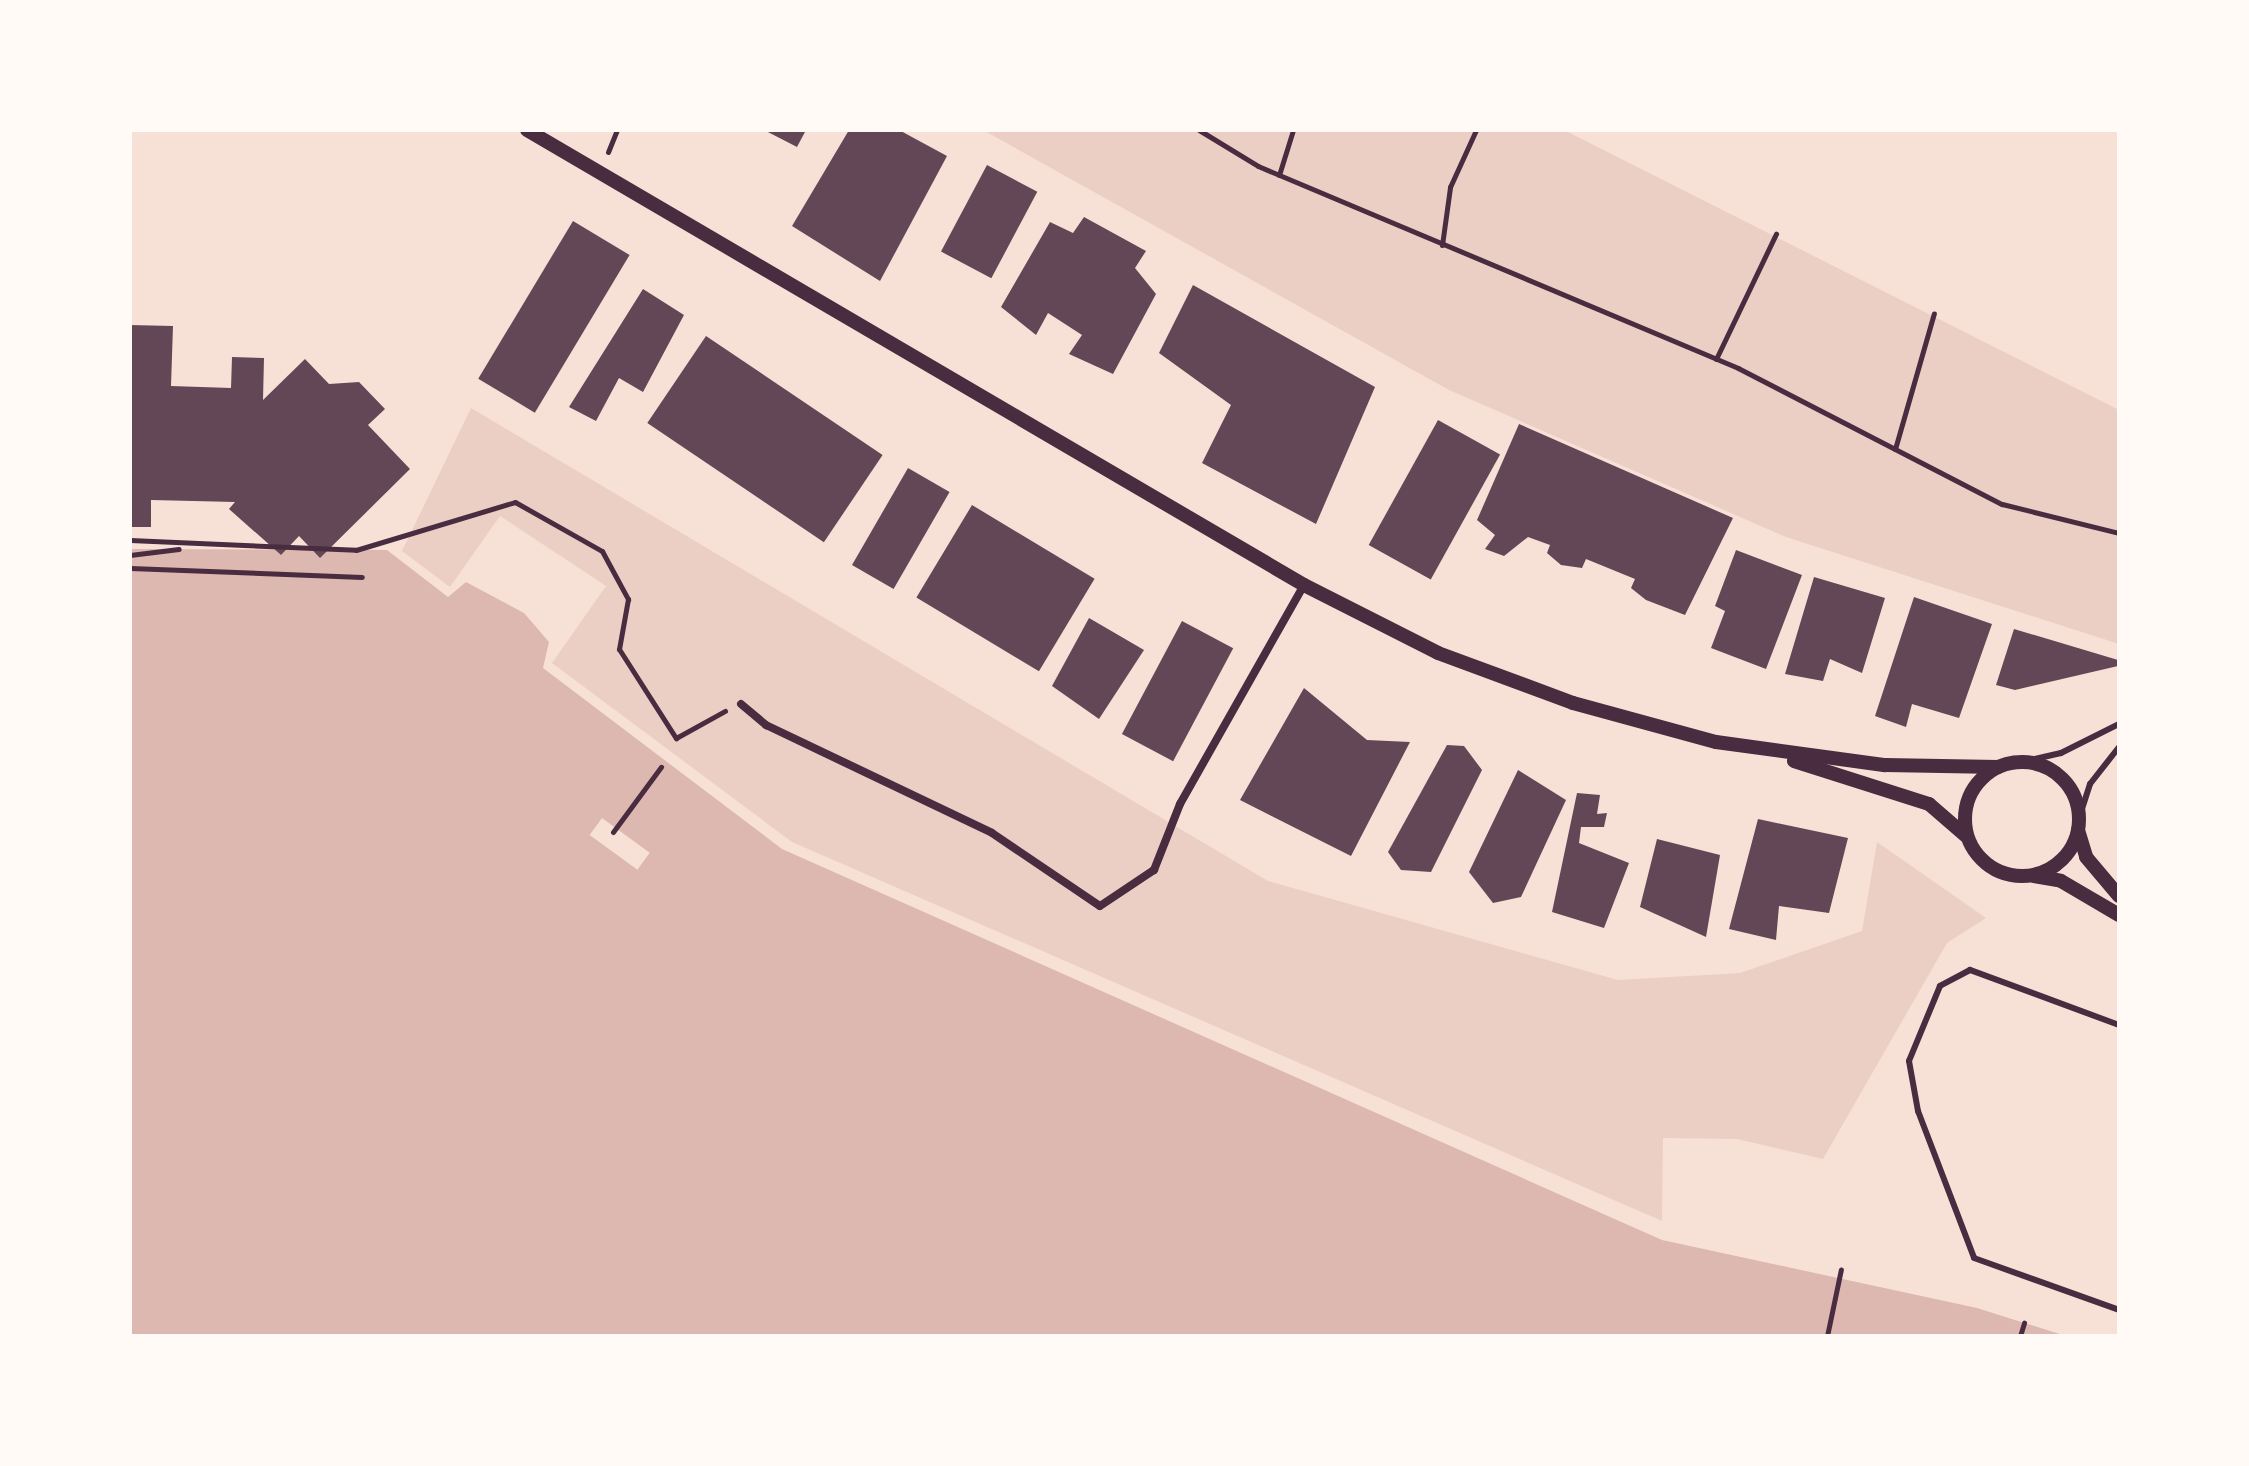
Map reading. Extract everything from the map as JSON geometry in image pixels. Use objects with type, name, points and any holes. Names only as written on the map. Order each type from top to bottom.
[{"type":"street","points":[[527,130],[1304,585],[1438,653],[1573,703],[1763,751],[1929,804],[1951,816],[1992,867],[2061,881],[2119,915]]},
{"type":"street","points":[[741,704],[766,725],[992,833],[1100,906],[1154,870],[1180,804],[1304,585]]},
{"type":"street","points":[[1763,751],[1968,772],[2022,762],[2064,780],[2088,862],[2119,896]]},
{"type":"street","points":[[1969,841],[1968,799],[1998,767]]},
{"type":"street","points":[[2028,875],[2062,860],[2079,824]]},
{"type":"lane","points":[[2022,762],[2061,753],[2119,724]]},
{"type":"lane","points":[[2079,824],[2090,784],[2119,747]]},
{"type":"lane","points":[[2119,1025],[1970,970],[1940,986],[1909,1061],[1918,1111],[1974,1258],[2119,1310]]},
{"type":"path","points":[[1199,130],[1279,175],[1716,359],[2002,504],[2119,533]]},
{"type":"path","points":[[1279,175],[1293,130]]},
{"type":"path","points":[[1442,245],[1450,187],[1476,130]]},
{"type":"path","points":[[1716,359],[1776,234]]},
{"type":"path","points":[[1895,449],[1934,313]]},
{"type":"path","points":[[130,540],[356,550],[408,540],[515,502],[547,516],[602,551],[628,599],[619,649],[676,738],[741,704]]},
{"type":"path","points":[[130,555],[179,549]]},
{"type":"path","points":[[130,568],[362,577]]},
{"type":"path","points":[[613,832],[661,767]]},
{"type":"path","points":[[1827,1336],[1841,1269]]},
{"type":"path","points":[[2020,1336],[2024,1323]]},
{"type":"shaded area","points":[[983,130],[1564,130],[2119,410],[2119,644],[1786,537],[1449,390]]},
{"type":"shaded area","points":[[471,408],[1268,881],[1618,980],[1740,973],[1862,931],[1877,842],[1986,918],[1947,943],[1823,1159],[1737,1139],[1663,1138],[1662,1221],[792,842],[552,663],[606,586],[500,516],[450,587],[402,551]]},
{"type":"shaded area","points":[[130,549],[387,550],[448,597],[466,582],[524,613],[549,642],[543,668],[782,849],[1662,1240],[1977,1308],[2066,1336],[130,1336]]},
{"type":"pier","points":[[602,818],[650,853],[637,870],[590,835]]},
{"type":"building","points":[[764,130],[806,130],[797,147]]},
{"type":"building","points":[[849,130],[899,130],[947,156],[880,281],[792,226]]},
{"type":"building","points":[[987,165],[1037,192],[991,278],[941,252]]},
{"type":"building","points":[[1084,217],[1146,251],[1135,268],[1156,294],[1113,374],[1069,354],[1082,335],[1048,313],[1036,335],[1001,307],[1050,222],[1073,233]]},
{"type":"building","points":[[573,221],[630,255],[535,413],[478,379]]},
{"type":"building","points":[[1193,285],[1375,387],[1316,524],[1202,463],[1231,405],[1159,353]]},
{"type":"building","points":[[643,289],[684,315],[643,392],[619,378],[596,421],[569,407]]},
{"type":"building","points":[[130,325],[173,326],[171,386],[231,388],[232,357],[264,358],[263,400],[305,359],[329,384],[359,382],[385,409],[368,425],[410,469],[320,558],[299,536],[281,555],[229,509],[235,502],[151,500],[151,527],[130,527]]},
{"type":"building","points":[[706,336],[883,455],[824,542],[647,423]]},
{"type":"building","points":[[1438,420],[1500,454],[1431,579],[1369,545]]},
{"type":"building","points":[[1519,424],[1733,518],[1685,615],[1646,600],[1631,588],[1635,579],[1586,559],[1582,568],[1561,565],[1547,553],[1550,545],[1528,537],[1504,556],[1485,549],[1495,535],[1477,520]]},
{"type":"building","points":[[908,468],[950,492],[894,589],[852,565]]},
{"type":"building","points":[[972,505],[1095,579],[1039,671],[916,598]]},
{"type":"building","points":[[1736,550],[1802,575],[1766,669],[1711,648],[1725,611],[1715,606]]},
{"type":"building","points":[[1814,577],[1885,598],[1862,673],[1830,659],[1823,681],[1785,674]]},
{"type":"building","points":[[1914,597],[1992,624],[1959,718],[1912,704],[1906,727],[1875,716]]},
{"type":"building","points":[[1089,618],[1144,650],[1099,719],[1052,686]]},
{"type":"building","points":[[1182,621],[1233,648],[1173,761],[1122,734]]},
{"type":"building","points":[[2014,629],[2118,660],[2118,666],[2015,690],[1996,685]]},
{"type":"building","points":[[1304,688],[1367,740],[1410,742],[1351,856],[1240,800]]},
{"type":"building","points":[[1447,745],[1464,746],[1482,770],[1431,872],[1401,870],[1388,852]]},
{"type":"building","points":[[1518,770],[1566,800],[1521,897],[1493,903],[1469,872]]},
{"type":"building","points":[[1577,793],[1600,795],[1597,814],[1607,813],[1604,827],[1581,827],[1579,843],[1629,863],[1604,928],[1552,912]]},
{"type":"building","points":[[1758,819],[1848,838],[1829,913],[1779,906],[1776,940],[1729,929]]},
{"type":"building","points":[[1657,839],[1720,855],[1706,937],[1640,907]]}]
